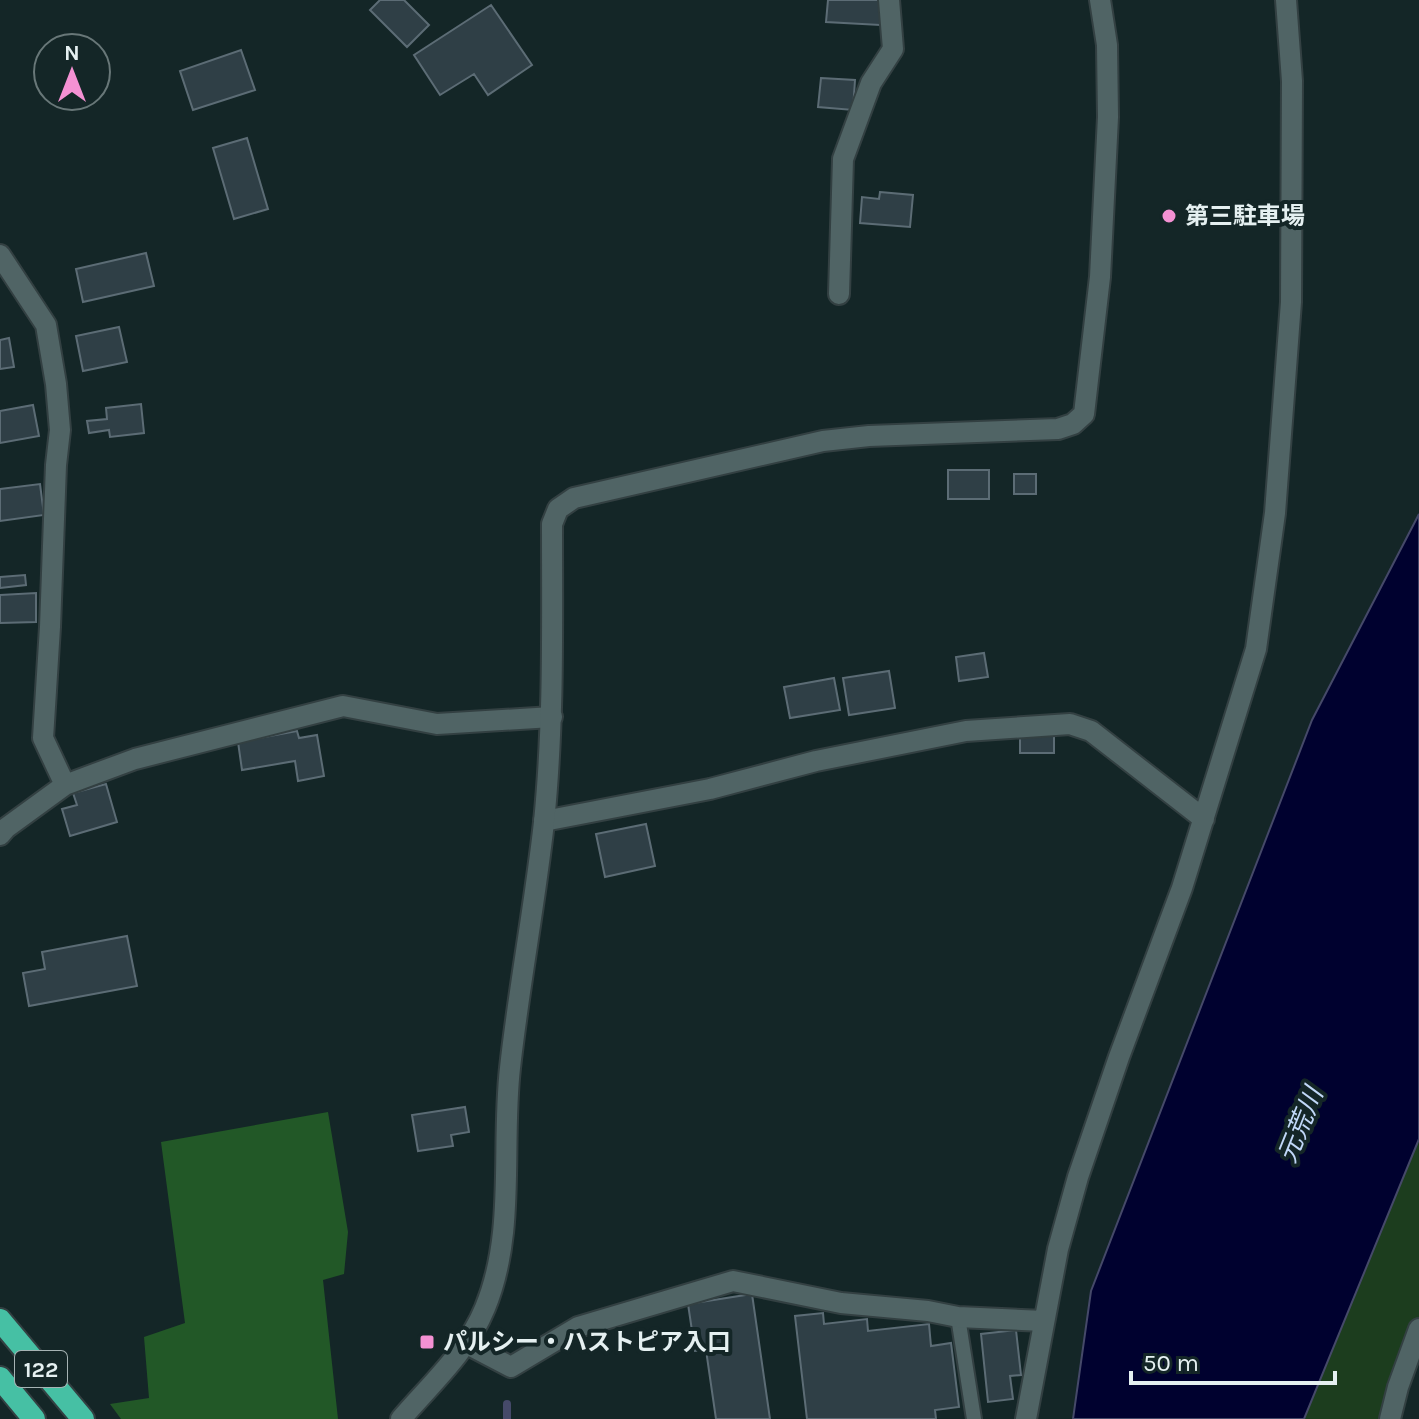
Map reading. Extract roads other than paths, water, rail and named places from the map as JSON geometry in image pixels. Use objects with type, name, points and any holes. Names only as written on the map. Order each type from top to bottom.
[{"type":"highway","name":"122","points":[[0,1320],[83,1419]]},
{"type":"highway","name":"122","points":[[0,1378],[34,1419]]},
{"type":"street","points":[[839,294],[843,159],[871,83],[893,49],[889,0]]},
{"type":"street","points":[[401,1419],[467,1344],[484,1309],[496,1273],[504,1222],[510,1070],[544,821],[552,717],[552,524],[558,509],[574,498],[823,441],[869,436],[1058,429],[1073,424],[1084,414],[1100,277],[1108,117],[1107,45],[1100,0]]},
{"type":"street","points":[[1026,1419],[1058,1249],[1078,1177],[1182,888],[1256,649],[1275,513],[1291,302],[1292,81],[1286,0]]},
{"type":"street","points":[[0,255],[46,325],[56,384],[60,430],[43,738],[65,785]]},
{"type":"street","points":[[0,835],[65,785],[135,759],[343,706],[437,724],[552,717]]},
{"type":"street","points":[[544,821],[710,789],[816,761],[966,731],[1070,724],[1091,731],[1204,819]]},
{"type":"street","points":[[467,1344],[511,1367],[578,1327],[733,1281],[841,1303],[958,1317],[1044,1321]]},
{"type":"street","points":[[1390,1419],[1419,1329]]},
{"type":"lane","points":[[958,1317],[974,1419]]},
{"type":"water","name":"元荒川","points":[[1419,514],[1419,1139],[1304,1419],[1073,1419],[1091,1291],[1312,720]]},
{"type":"waterway","points":[[507,1404],[507,1419]]},
{"type":"place","name":"第三駐車場","points":[[1169,216]]},
{"type":"place","name":"パルシー・ハストピア入口","points":[[427,1342]]}]
